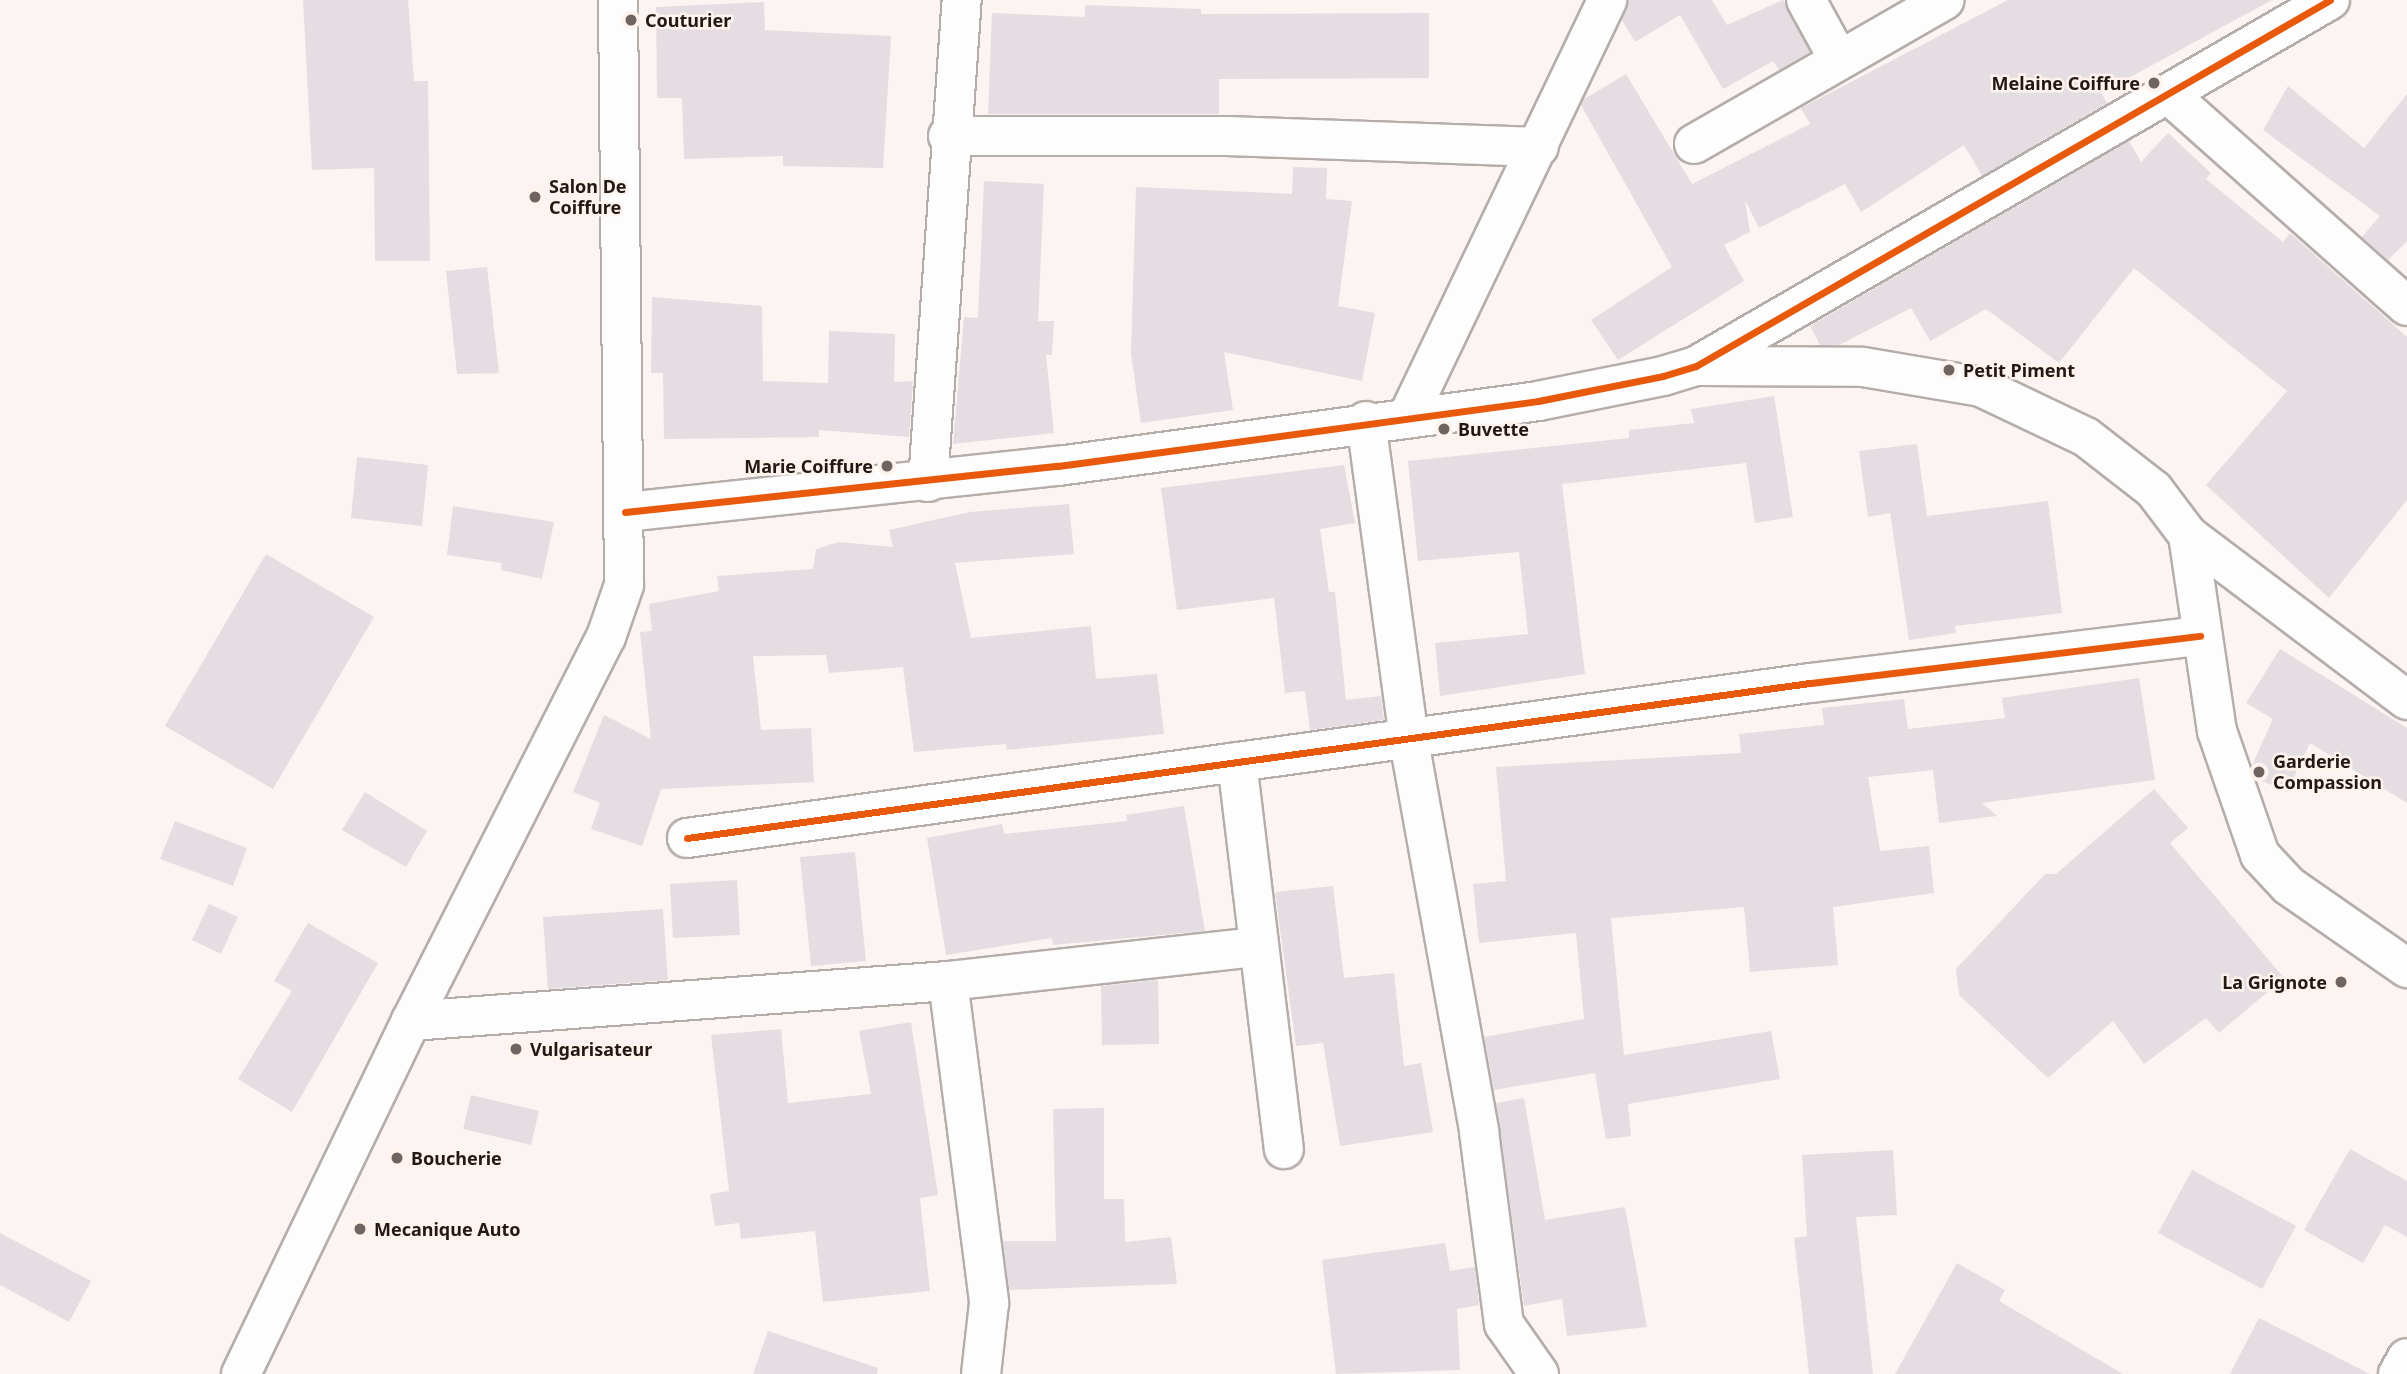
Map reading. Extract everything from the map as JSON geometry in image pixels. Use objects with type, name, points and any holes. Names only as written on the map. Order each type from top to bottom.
[{"type":"street","points":[[241,1374],[411,1021],[606,636],[624,585],[618,0]]},
{"type":"street","points":[[928,482],[948,136],[962,0]]},
{"type":"street","points":[[1409,414],[1607,0]]},
{"type":"street","points":[[1806,0],[1839,60]]},
{"type":"street","points":[[1694,144],[1944,0]]},
{"type":"street","points":[[1696,366],[2330,0]]},
{"type":"street","points":[[2168,94],[2407,306]]},
{"type":"street","points":[[948,136],[1227,136],[1539,147]]},
{"type":"street","points":[[625,512],[928,482],[1409,414],[1538,401],[1696,366],[1863,367],[1981,387],[2086,436],[2154,490],[2188,535],[2407,700]]},
{"type":"street","points":[[1366,421],[1409,741],[1479,1132],[1504,1324],[1539,1374]]},
{"type":"street","points":[[2188,535],[2200,636],[2217,731],[2260,855],[2289,886],[2404,959]]},
{"type":"street","points":[[687,838],[1409,741],[1810,683],[2200,636]]},
{"type":"street","points":[[1237,762],[1256,947],[1284,1149]]},
{"type":"street","points":[[411,1021],[948,981],[1256,947]]},
{"type":"street","points":[[948,981],[989,1303],[981,1374]]},
{"type":"street","points":[[2398,1374],[2407,1358]]},
{"type":"building","points":[[303,0],[408,0],[414,81],[428,81],[430,261],[375,261],[374,168],[312,170]]},
{"type":"building","points":[[1629,0],[1712,0],[1727,25],[1783,0],[1810,52],[1779,70],[1773,61],[1723,89],[1680,15],[1635,42],[1622,20]]},
{"type":"building","points":[[2008,0],[2272,0],[2101,93],[2107,103],[1982,176],[1964,145],[1861,212],[1845,184],[1759,228],[1745,200],[1750,232],[1724,245],[1744,281],[1618,360],[1591,320],[1672,267],[1581,105],[1584,99],[1626,74],[1692,184],[1810,124],[1801,108]]},
{"type":"building","points":[[764,2],[765,30],[891,36],[883,168],[783,166],[783,156],[684,159],[682,98],[657,98],[656,7]]},
{"type":"building","points":[[1085,5],[1201,9],[1201,14],[1429,13],[1429,78],[1219,79],[1219,114],[988,114],[992,13],[1085,17]]},
{"type":"building","points":[[2288,86],[2364,148],[2407,94],[2407,241],[2388,260],[2362,237],[2380,216],[2263,130]]},
{"type":"building","points":[[2168,133],[2211,173],[2206,179],[2283,242],[2290,233],[2407,337],[2407,500],[2329,598],[2206,485],[2287,391],[2134,268],[2059,363],[1986,309],[1930,341],[1911,308],[1839,345],[1820,345],[1810,326],[2129,141],[2141,162]]},
{"type":"building","points":[[1293,167],[1327,168],[1326,199],[1352,201],[1338,306],[1375,313],[1362,381],[1224,352],[1233,410],[1141,423],[1131,354],[1136,187],[1292,194]]},
{"type":"building","points":[[984,181],[1044,184],[1038,321],[1054,321],[1052,355],[1046,355],[1054,433],[953,444],[964,317],[978,318]]},
{"type":"building","points":[[487,267],[499,373],[457,374],[446,271]]},
{"type":"building","points":[[652,297],[762,306],[763,381],[828,383],[829,331],[895,334],[894,382],[913,381],[909,437],[819,430],[819,437],[664,439],[663,373],[651,373]]},
{"type":"building","points":[[1774,396],[1793,517],[1755,523],[1746,463],[1562,484],[1585,674],[1440,696],[1435,643],[1528,634],[1519,552],[1418,561],[1408,461],[1629,438],[1629,430],[1694,423],[1691,409]]},
{"type":"building","points":[[1917,444],[1927,516],[2048,501],[2062,613],[1955,626],[1956,633],[1909,640],[1890,513],[1868,517],[1859,451]]},
{"type":"building","points":[[357,457],[428,465],[422,526],[351,518]]},
{"type":"building","points":[[1344,465],[1355,523],[1320,529],[1329,592],[1335,592],[1346,700],[1381,696],[1384,720],[1310,730],[1305,691],[1285,693],[1274,598],[1177,610],[1161,488]]},
{"type":"building","points":[[1069,504],[1074,554],[955,563],[971,638],[1091,626],[1096,679],[1157,674],[1164,734],[1007,750],[1006,744],[914,752],[903,667],[829,673],[826,655],[753,656],[761,730],[811,728],[814,782],[661,789],[642,846],[591,829],[600,803],[573,792],[604,715],[651,739],[640,632],[652,631],[649,604],[719,591],[717,576],[813,569],[816,549],[839,542],[893,547],[889,530],[970,512]]},
{"type":"building","points":[[453,506],[554,522],[542,579],[501,570],[502,563],[447,555]]},
{"type":"building","points":[[266,554],[374,617],[273,789],[165,726]]},
{"type":"building","points":[[2280,649],[2407,728],[2407,803],[2310,743],[2287,792],[2256,778],[2252,765],[2273,719],[2246,703]]},
{"type":"building","points":[[2139,678],[2155,780],[1982,803],[1997,816],[1939,823],[1933,770],[1868,777],[1880,851],[1929,846],[1934,893],[1833,907],[1838,965],[1750,972],[1744,907],[1611,918],[1624,1055],[1771,1031],[1780,1079],[1628,1104],[1631,1136],[1606,1139],[1595,1073],[1494,1090],[1484,1037],[1584,1019],[1576,933],[1479,943],[1473,884],[1506,881],[1496,767],[1741,753],[1739,734],[1824,725],[1822,708],[1904,699],[1908,729],[2005,718],[2002,698]]},
{"type":"building","points":[[2154,789],[2188,828],[2170,843],[2284,978],[2219,1033],[2206,1018],[2144,1064],[2113,1021],[2048,1078],[1959,995],[1956,969],[2045,874],[2056,874]]},
{"type":"building","points":[[365,792],[427,831],[406,867],[342,830]]},
{"type":"building","points":[[1184,806],[1205,931],[1053,945],[1052,938],[946,955],[927,838],[1002,824],[1004,834],[1127,821],[1126,815]]},
{"type":"building","points":[[175,821],[247,848],[233,886],[160,859]]},
{"type":"building","points":[[855,852],[866,961],[811,966],[800,857]]},
{"type":"building","points":[[737,880],[740,935],[673,938],[670,884]]},
{"type":"building","points":[[1333,886],[1344,978],[1394,973],[1404,1066],[1421,1063],[1433,1132],[1340,1146],[1323,1043],[1296,1046],[1275,892]]},
{"type":"building","points":[[209,904],[238,917],[221,954],[192,940]]},
{"type":"building","points":[[663,909],[668,980],[548,989],[543,917]]},
{"type":"building","points":[[308,923],[378,963],[292,1112],[238,1079],[292,991],[274,981]]},
{"type":"building","points":[[1158,980],[1159,1044],[1102,1045],[1101,986]]},
{"type":"building","points":[[911,1022],[938,1195],[920,1198],[930,1291],[823,1302],[815,1231],[741,1239],[739,1223],[715,1226],[710,1194],[729,1191],[711,1035],[781,1029],[788,1103],[871,1094],[859,1031]]},
{"type":"building","points":[[471,1095],[539,1111],[531,1145],[463,1129]]},
{"type":"building","points":[[1524,1098],[1545,1220],[1625,1207],[1647,1327],[1567,1336],[1562,1299],[1524,1306],[1496,1103]]},
{"type":"building","points":[[1104,1108],[1104,1199],[1124,1199],[1125,1242],[1171,1237],[1177,1284],[1009,1290],[1003,1241],[1056,1241],[1053,1109]]},
{"type":"building","points":[[2350,1149],[2407,1181],[2407,1237],[2385,1225],[2363,1263],[2304,1230]]},
{"type":"building","points":[[1893,1150],[1897,1215],[1856,1217],[1873,1374],[1809,1374],[1794,1238],[1807,1236],[1802,1155]]},
{"type":"building","points":[[2192,1170],[2296,1226],[2262,1289],[2158,1233]]},
{"type":"building","points":[[0,1233],[91,1281],[69,1322],[0,1285]]},
{"type":"building","points":[[1445,1243],[1450,1271],[1475,1267],[1479,1305],[1457,1309],[1460,1370],[1336,1374],[1322,1260]]},
{"type":"building","points":[[1957,1263],[2005,1290],[1999,1301],[2123,1374],[1895,1374]]},
{"type":"building","points":[[2259,1318],[2370,1374],[2230,1374]]},
{"type":"building","points":[[768,1331],[878,1368],[877,1374],[753,1374]]},
{"type":"cycle path","points":[[625,512],[1058,466],[1538,401],[1663,376],[1696,366],[2330,0]]},
{"type":"cycle path","points":[[687,838],[1810,683],[2200,636]]},
{"type":"place","name":"Couturier","points":[[631,20]]},
{"type":"place","name":"Melaine Coiffure","points":[[2154,83]]},
{"type":"place","name":"Salon De Coiffure","points":[[535,197]]},
{"type":"place","name":"Petit Piment","points":[[1949,370]]},
{"type":"place","name":"Buvette","points":[[1444,429]]},
{"type":"place","name":"Marie Coiffure","points":[[887,466]]},
{"type":"place","name":"Garderie Compassion","points":[[2259,772]]},
{"type":"place","name":"La Grignote","points":[[2341,982]]},
{"type":"place","name":"Vulgarisateur","points":[[516,1049]]},
{"type":"place","name":"Boucherie","points":[[397,1158]]},
{"type":"place","name":"Mecanique Auto","points":[[360,1229]]}]
